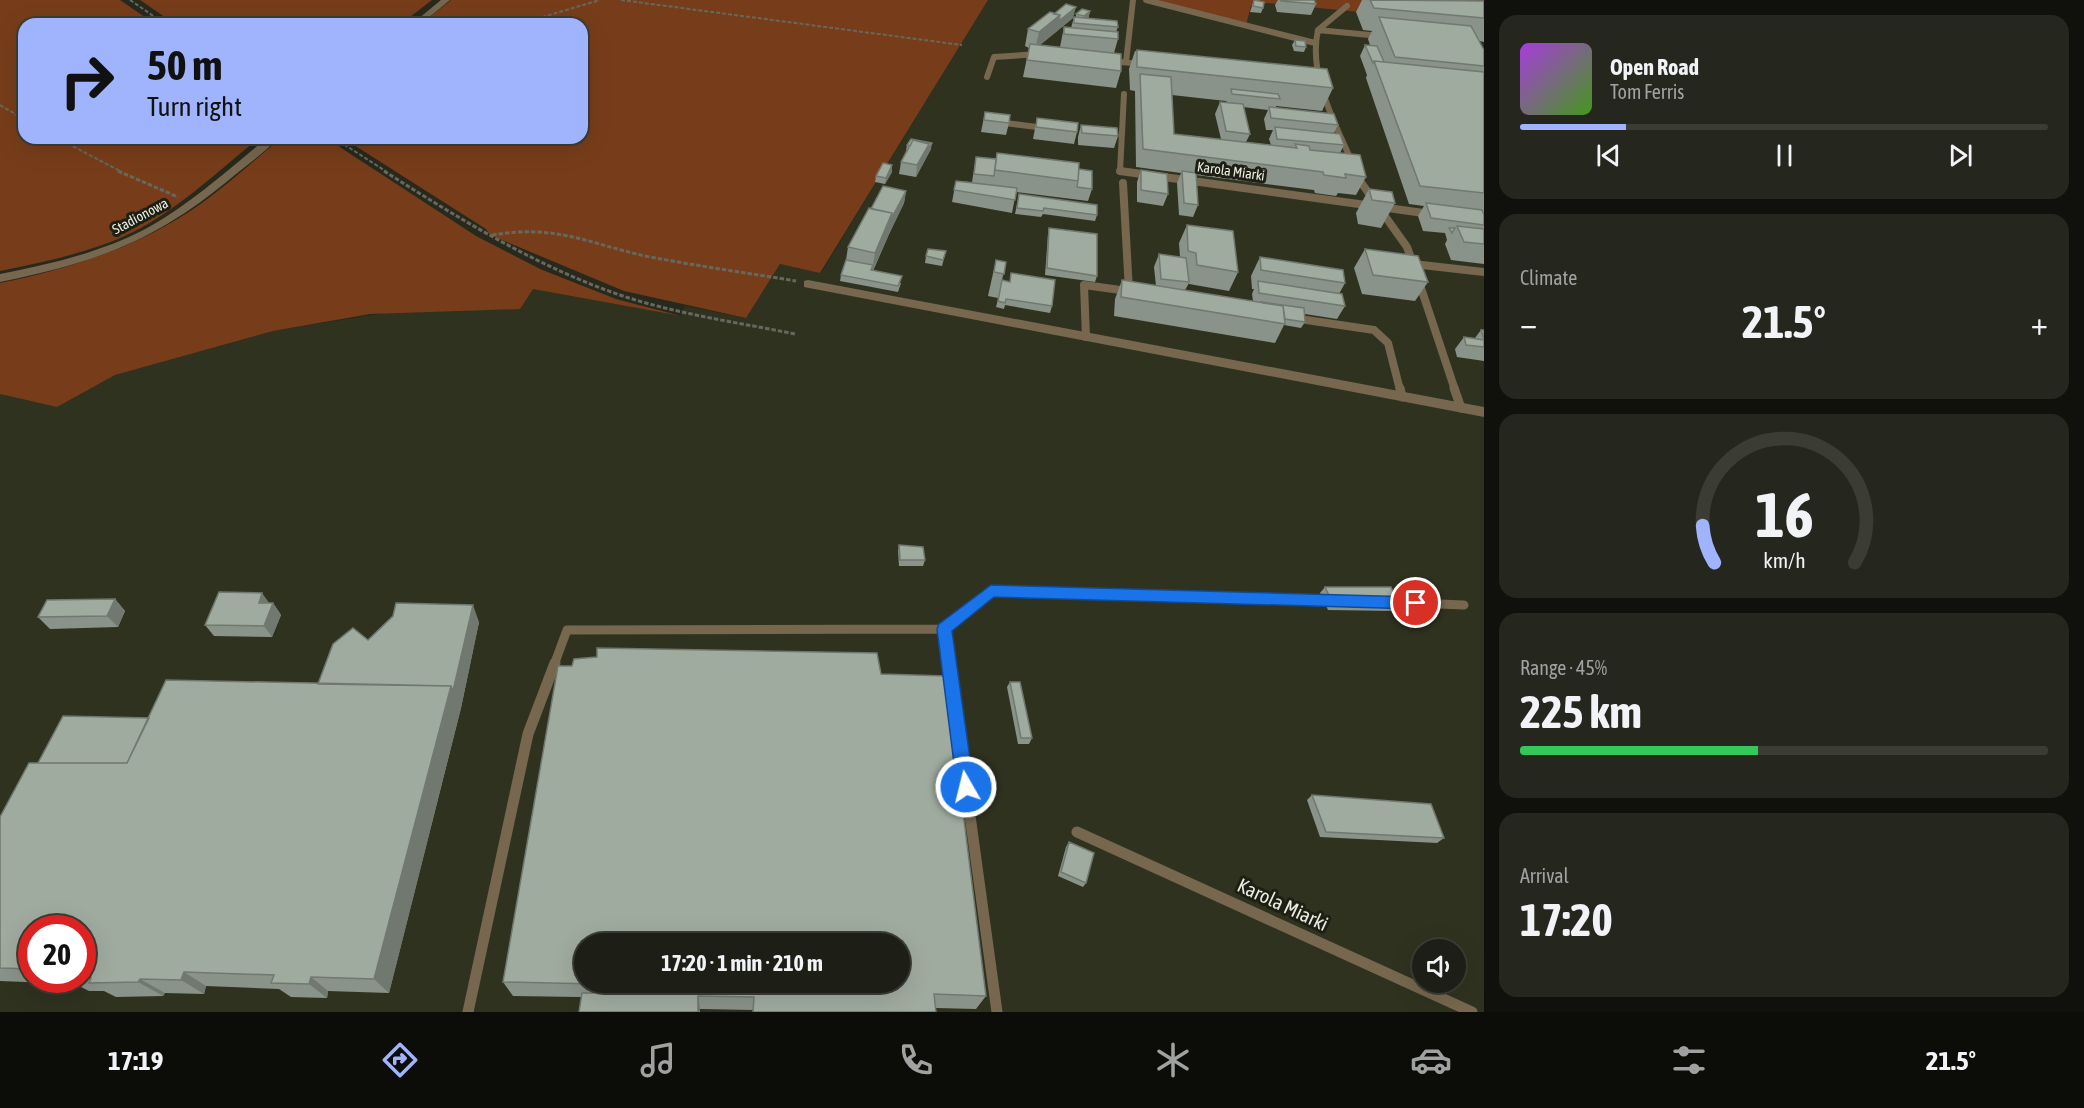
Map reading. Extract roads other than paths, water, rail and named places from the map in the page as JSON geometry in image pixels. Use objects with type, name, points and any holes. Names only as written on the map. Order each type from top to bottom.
[{"type":"street","points":[[424,18],[446,0]]},
{"type":"street","name":"Stadionowa","points":[[0,278],[70,263],[138,237],[190,205],[266,144]]},
{"type":"street","points":[[808,284],[1484,412]]},
{"type":"lane","points":[[1126,62],[1132,0]]},
{"type":"lane","points":[[1146,0],[1315,43]]},
{"type":"lane","points":[[1347,6],[1318,30],[1315,43],[1319,81],[1360,181],[1407,247],[1461,408]]},
{"type":"lane","points":[[1318,30],[1383,36]]},
{"type":"lane","points":[[987,77],[994,57],[1030,53],[1051,55]]},
{"type":"lane","points":[[1104,60],[1148,64]]},
{"type":"lane","points":[[1307,80],[1319,81]]},
{"type":"lane","name":"Karola Miarki","points":[[1124,94],[1120,171],[1442,215]]},
{"type":"lane","points":[[995,122],[1053,128]]},
{"type":"lane","points":[[1111,135],[1122,137]]},
{"type":"lane","points":[[1123,183],[1129,291]]},
{"type":"lane","points":[[1413,264],[1484,272]]},
{"type":"lane","points":[[1086,337],[1084,285],[1138,293]]},
{"type":"lane","points":[[1282,316],[1374,330],[1388,343],[1402,397]]},
{"type":"lane","points":[[468,1012],[528,734],[567,630],[944,629],[991,591],[1345,601]]},
{"type":"lane","points":[[1381,602],[1464,604]]},
{"type":"lane","points":[[944,629],[997,1012]]},
{"type":"lane","name":"Karola Miarki","points":[[1077,832],[1472,1012]]}]
